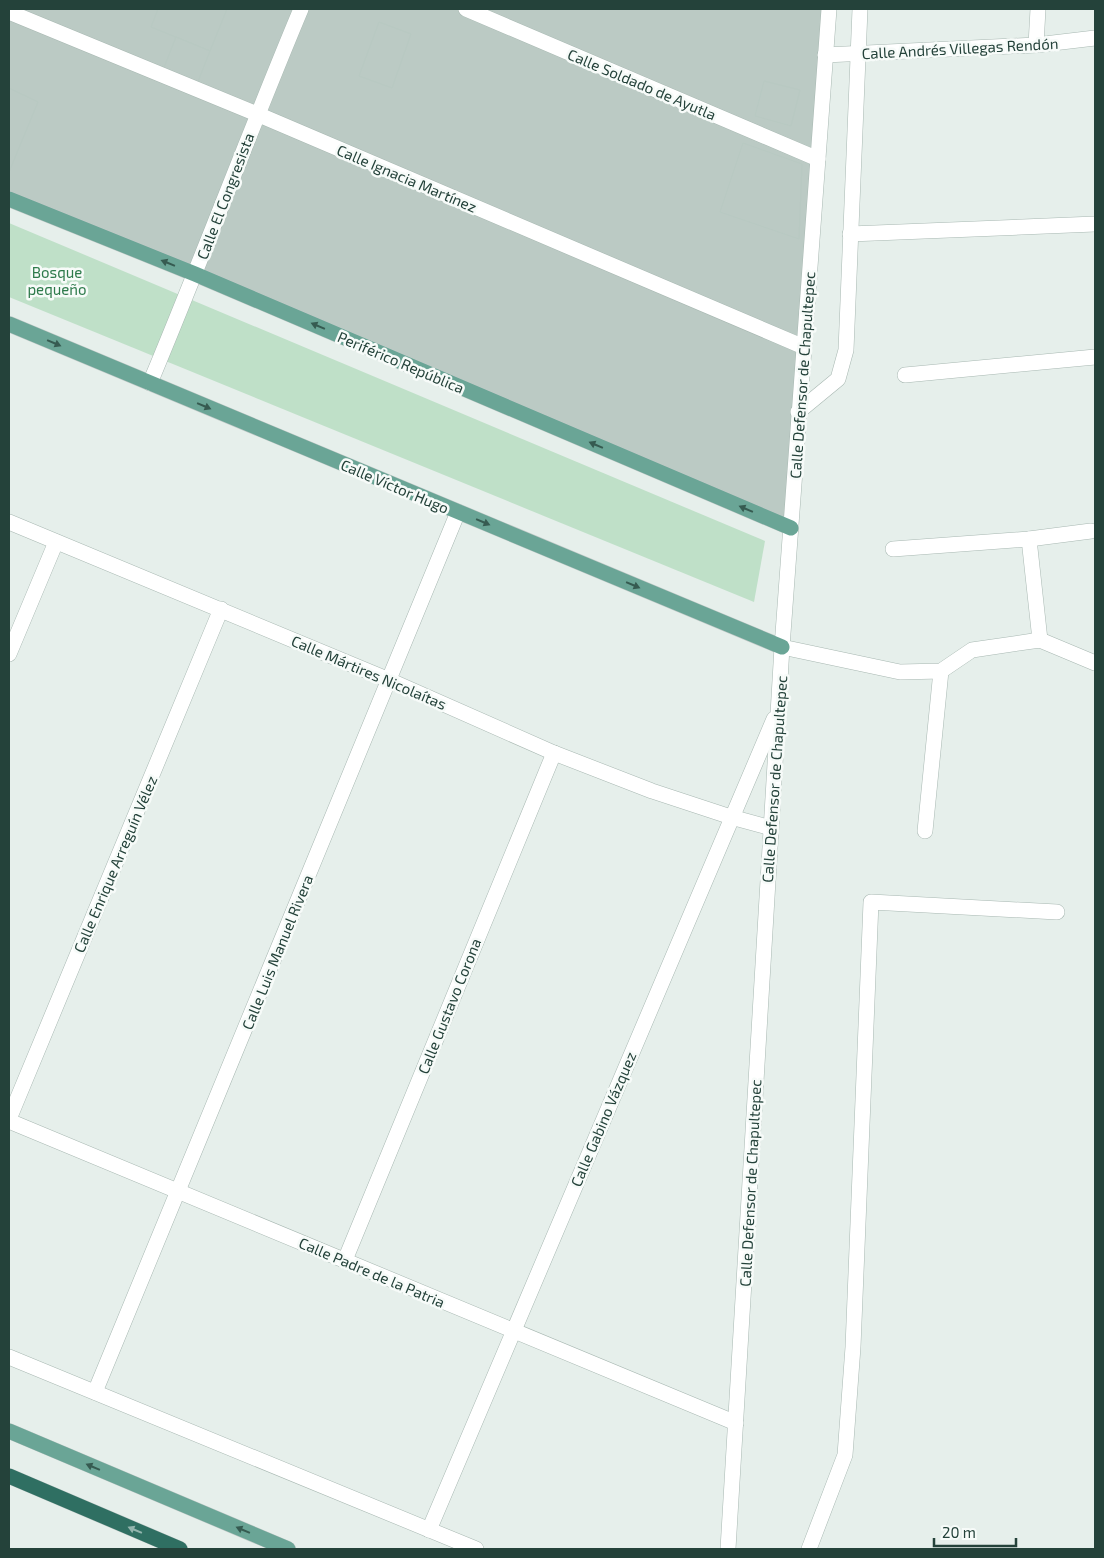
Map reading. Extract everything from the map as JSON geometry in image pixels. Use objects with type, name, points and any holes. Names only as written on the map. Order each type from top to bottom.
[{"type":"highway","points":[[9,1476],[180,1549]]},
{"type":"main road","name":"Periférico República","points":[[9,200],[196,274],[790,528]]},
{"type":"main road","name":"Calle Víctor Hugo","points":[[9,324],[782,648]]},
{"type":"main road","points":[[9,1431],[288,1549]]},
{"type":"street","name":"Calle El Congresista","points":[[150,383],[196,274],[257,114],[301,9]]},
{"type":"street","name":"Calle Soldado de Ayutla","points":[[466,9],[818,158]]},
{"type":"street","name":"Calle Defensor de Chapultepec","points":[[728,1549],[782,648],[829,9]]},
{"type":"street","points":[[798,412],[838,379],[846,350],[860,9]]},
{"type":"street","points":[[1036,45],[1038,9]]},
{"type":"street","name":"Calle Ignacia Martínez","points":[[9,12],[257,114],[804,347]]},
{"type":"street","name":"Calle Andrés Villegas Rendón","points":[[825,55],[1036,45],[1095,38]]},
{"type":"street","points":[[850,234],[1095,224]]},
{"type":"street","points":[[905,375],[1095,357]]},
{"type":"street","name":"Calle Luis Manuel Rivera","points":[[95,1392],[458,512]]},
{"type":"street","name":"Calle Mártires Nicolaítas","points":[[9,522],[389,680],[554,753],[652,791],[771,828]]},
{"type":"street","points":[[893,549],[1029,539],[1091,531]]},
{"type":"street","points":[[1029,539],[1040,640]]},
{"type":"street","points":[[9,654],[56,542]]},
{"type":"street","name":"Calle Enrique Arreguín Vélez","points":[[9,1120],[220,609]]},
{"type":"street","points":[[782,648],[900,672],[941,671],[972,650],[1040,640],[1095,663]]},
{"type":"street","points":[[925,831],[941,671]]},
{"type":"street","name":"Calle Gabino Vázquez","points":[[428,1530],[731,817],[779,709]]},
{"type":"street","name":"Calle Gustavo Corona","points":[[345,1260],[554,753]]},
{"type":"street","points":[[809,1549],[845,1455],[853,1337],[871,902],[1057,912]]},
{"type":"street","name":"Calle Padre de la Patria","points":[[9,1120],[736,1423]]},
{"type":"street","points":[[9,1357],[476,1549]]},
{"type":"green space","name":"Bosque pequeño","points":[[9,223],[765,541],[754,602],[9,297]]},
{"type":"building","points":[[9,9],[825,9],[791,528],[9,200]]},
{"type":"building","points":[[158,9],[227,9],[210,51],[151,27]]},
{"type":"building","points":[[379,22],[411,34],[392,88],[359,76]]},
{"type":"building","points":[[176,37],[210,51],[197,84],[163,70]]},
{"type":"building","points":[[764,81],[800,90],[791,126],[755,116]]},
{"type":"building","points":[[9,88],[38,102],[9,172]]},
{"type":"building","points":[[743,143],[802,164],[799,239],[720,212]]}]
